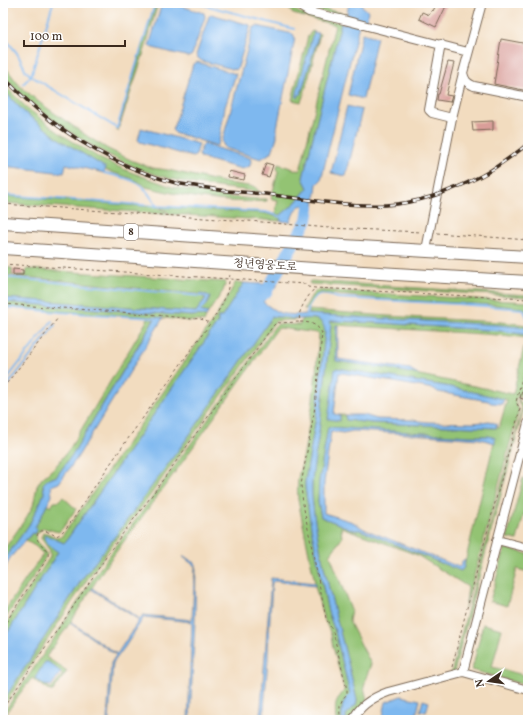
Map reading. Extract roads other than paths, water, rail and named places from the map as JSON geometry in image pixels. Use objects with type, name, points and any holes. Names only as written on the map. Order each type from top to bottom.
[{"type":"highway","name":"8","points":[[3,223],[528,257]]},
{"type":"highway","name":"청년영웅도로","points":[[3,248],[528,282]]},
{"type":"street","points":[[298,3],[309,12],[468,52]]},
{"type":"street","points":[[426,250],[452,118],[482,3]]},
{"type":"street","points":[[441,44],[429,110],[432,113],[452,118]]},
{"type":"street","points":[[463,73],[464,79],[474,86],[528,97]]},
{"type":"street","points":[[463,672],[528,423]]},
{"type":"street","points":[[497,540],[528,548]]},
{"type":"street","points":[[353,720],[361,707],[377,696],[463,672],[528,690]]},
{"type":"water","points":[[162,3],[171,3],[204,13],[205,17],[192,55],[189,57],[149,46]]},
{"type":"water","points":[[349,3],[363,3],[362,6],[368,11],[366,22],[360,21],[321,180],[317,184],[314,208],[309,223],[300,222],[308,206],[304,205],[296,209],[290,222],[280,221],[281,215],[294,204],[308,188],[303,178],[341,23],[345,24]]},
{"type":"water","points":[[211,14],[250,25],[236,70],[202,61],[196,55]]},
{"type":"water","points":[[257,26],[293,34],[295,38],[277,128],[277,137],[272,152],[261,159],[225,148],[222,142],[253,28]]},
{"type":"water","points":[[314,32],[318,33],[318,36],[301,94],[298,98],[296,97],[297,92]]},
{"type":"water","points":[[362,33],[377,37],[363,99],[348,95]]},
{"type":"water","points":[[197,62],[236,74],[225,107],[217,146],[176,134],[172,130],[193,64]]},
{"type":"water","points":[[5,92],[24,112],[59,139],[106,168],[104,173],[66,164],[64,173],[3,166],[3,94]]},
{"type":"water","points":[[347,106],[362,110],[346,176],[331,173]]},
{"type":"water","points":[[141,128],[199,144],[196,155],[193,157],[140,142],[138,140]]},
{"type":"water","points":[[204,144],[250,158],[250,166],[242,169],[201,158],[199,155]]},
{"type":"water","points":[[244,283],[278,285],[263,302],[283,314],[307,314],[500,325],[528,328],[528,335],[501,331],[330,321],[331,325],[319,433],[313,472],[312,496],[315,523],[322,558],[357,700],[356,705],[346,715],[346,720],[342,720],[343,706],[345,700],[350,694],[335,631],[328,612],[311,527],[305,487],[317,411],[325,332],[324,326],[318,320],[275,317],[272,317],[193,430],[82,579],[3,701],[3,640],[58,552],[47,542],[44,538],[45,535],[64,543],[66,541],[218,322],[218,317],[222,317]]},
{"type":"water","points":[[200,294],[210,297],[200,311],[208,313],[206,317],[199,315],[192,316],[3,302],[3,298],[196,312],[206,298],[200,296]]},
{"type":"water","points":[[156,317],[163,318],[77,458],[59,483],[51,486],[52,496],[35,527],[37,531],[34,534],[32,533],[10,558],[3,573],[3,561],[29,525],[41,501],[44,493],[43,484],[47,480],[57,476],[72,455]]},
{"type":"water","points":[[336,325],[338,325],[338,359],[410,369],[419,375],[391,369],[336,361]]},
{"type":"water","points":[[337,368],[451,387],[504,399],[502,404],[491,403],[488,401],[438,392],[434,389],[339,373],[334,414],[340,415],[340,421],[328,419],[335,369]]},
{"type":"water","points":[[345,415],[364,415],[377,419],[427,422],[473,423],[489,421],[497,424],[496,428],[372,423],[346,420]]},
{"type":"water","points":[[328,427],[489,436],[495,438],[495,443],[480,439],[353,431],[343,433],[331,431],[324,483],[324,513],[353,522],[364,529],[459,567],[465,559],[464,567],[461,571],[360,530],[354,530],[321,517],[318,502],[319,481]]},
{"type":"water","points":[[184,556],[196,564],[190,720],[188,720],[192,622],[144,617],[113,663],[109,720],[107,720],[111,663],[116,655],[70,623],[71,622],[117,654],[139,620],[91,589],[92,588],[140,619],[143,615],[192,620],[195,566],[183,557]]},
{"type":"water","points":[[271,578],[315,583],[315,586],[274,581],[272,583],[263,720],[260,720]]},
{"type":"water","points":[[45,662],[48,662],[61,672],[51,686],[46,686],[35,678]]},
{"type":"water","points":[[401,696],[420,700],[415,720],[382,720],[386,702]]},
{"type":"water","points":[[423,700],[429,702],[426,712],[420,711]]},
{"type":"waterway","points":[[23,84],[31,76],[53,3]]},
{"type":"waterway","points":[[3,36],[17,53],[26,71],[31,76],[117,128],[155,3]]},
{"type":"waterway","points":[[197,3],[294,29]]},
{"type":"waterway","points":[[104,173],[125,178],[140,184],[157,206]]},
{"type":"waterway","points":[[3,195],[266,212],[281,217]]},
{"type":"waterway","points":[[260,296],[266,292],[307,220],[309,207]]},
{"type":"waterway","points":[[3,277],[201,296]]},
{"type":"waterway","points":[[307,314],[312,300],[323,294],[339,298],[523,309],[528,319]]},
{"type":"waterway","points":[[3,307],[155,318]]},
{"type":"waterway","points":[[3,384],[52,321]]},
{"type":"waterway","points":[[3,391],[55,325]]},
{"type":"railway","points":[[3,77],[50,120],[79,140],[110,158],[142,172],[176,183],[224,191],[266,194],[356,205],[386,205],[411,202],[447,191],[481,176],[528,144]]}]
